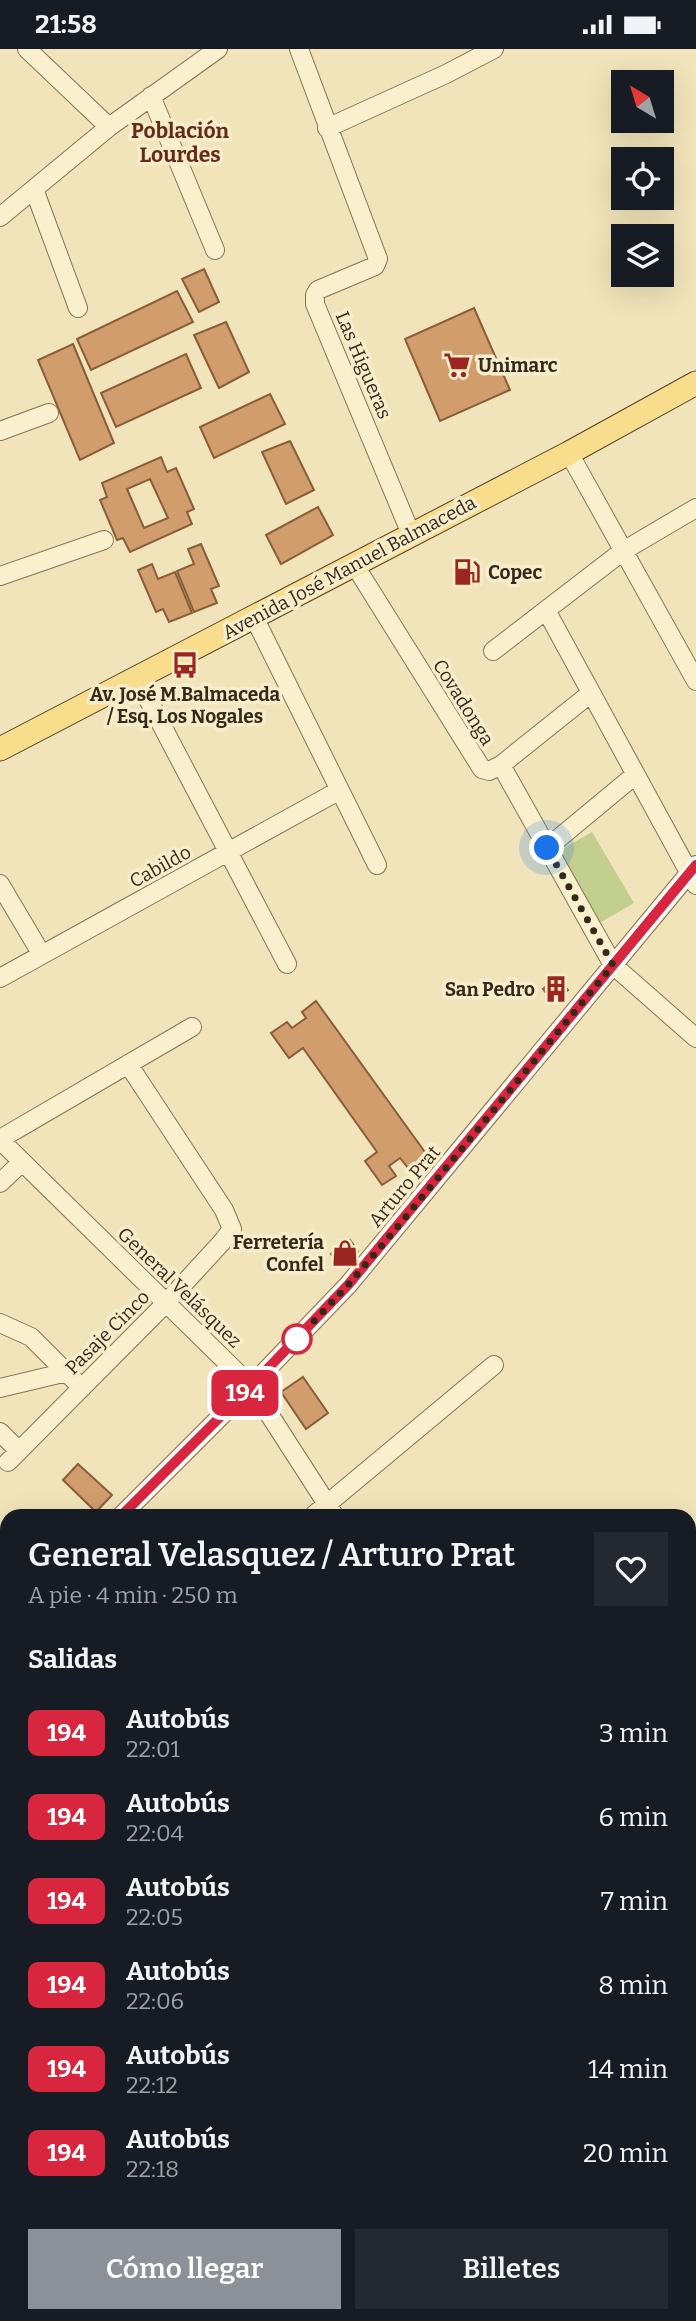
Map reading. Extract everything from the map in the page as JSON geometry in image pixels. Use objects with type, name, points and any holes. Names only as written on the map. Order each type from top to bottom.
[{"type":"main road","name":"Avenida José Manuel Balmaceda","points":[[0,750],[569,453],[696,383]]},
{"type":"street","points":[[27,49],[110,127]]},
{"type":"street","name":"Las Higueras","points":[[299,49],[378,259],[375,266],[318,291],[314,299],[411,534]]},
{"type":"street","points":[[327,128],[494,49]]},
{"type":"street","points":[[0,217],[110,127],[215,50]]},
{"type":"street","points":[[151,96],[215,250]]},
{"type":"street","points":[[34,189],[78,308]]},
{"type":"street","points":[[0,431],[49,413]]},
{"type":"street","points":[[569,453],[696,681]]},
{"type":"street","points":[[494,651],[623,551],[696,508]]},
{"type":"street","points":[[0,576],[104,540]]},
{"type":"street","name":"Covadonga","points":[[354,564],[480,766],[489,771],[501,765],[613,965],[696,1038]]},
{"type":"street","points":[[546,610],[635,775],[693,875]]},
{"type":"street","points":[[254,617],[377,865]]},
{"type":"street","points":[[137,678],[287,964]]},
{"type":"street","points":[[501,765],[591,693]]},
{"type":"street","points":[[547,848],[635,775]]},
{"type":"street","name":"Cabildo","points":[[0,978],[340,790]]},
{"type":"street","name":"Arturo Prat","points":[[128,1509],[357,1275],[613,965],[693,875]]},
{"type":"street","points":[[0,884],[42,955]]},
{"type":"street","points":[[0,1139],[192,1027]]},
{"type":"street","name":"Pasaje Cinco","points":[[0,1432],[14,1457],[166,1303],[232,1229],[224,1210],[128,1064]]},
{"type":"street","name":"General Velásquez","points":[[0,1139],[251,1386],[324,1509]]},
{"type":"street","points":[[0,1183],[22,1162]]},
{"type":"street","points":[[0,1323],[31,1337],[82,1388]]},
{"type":"street","points":[[327,1509],[494,1365]]},
{"type":"street","points":[[0,1388],[67,1373]]},
{"type":"green space","points":[[592,832],[634,903],[598,924],[557,852]]},
{"type":"building","points":[[204,269],[219,302],[199,312],[182,279]]},
{"type":"building","points":[[177,291],[193,322],[91,370],[77,339]]},
{"type":"building","name":"Unimarc","points":[[474,308],[510,390],[440,421],[405,339]]},
{"type":"building","points":[[226,322],[249,372],[219,388],[194,335]]},
{"type":"building","points":[[73,344],[114,443],[80,460],[38,360]]},
{"type":"building","points":[[186,354],[201,388],[116,427],[101,393]]},
{"type":"building","points":[[270,394],[285,424],[214,458],[200,427]]},
{"type":"building","points":[[290,441],[314,490],[286,504],[262,452]]},
{"type":"building","points":[[161,457],[167,472],[176,468],[194,509],[187,512],[192,524],[130,552],[123,538],[117,540],[100,500],[107,497],[102,483]],"holes":[[[150,479],[168,518],[144,528],[127,489]]]},
{"type":"building","points":[[318,507],[333,535],[281,564],[266,535]]},
{"type":"building","points":[[201,544],[219,586],[211,589],[217,603],[194,612],[177,571],[194,564],[188,549]]},
{"type":"building","points":[[152,564],[158,579],[175,572],[192,613],[169,622],[163,609],[156,612],[138,570]]},
{"type":"building","name":"San Pedro","points":[[558,977],[568,990],[553,1002],[543,989]]},
{"type":"building","points":[[316,1001],[427,1155],[408,1168],[400,1158],[389,1166],[396,1176],[382,1185],[365,1161],[377,1152],[303,1048],[289,1058],[271,1033],[287,1022],[292,1028],[306,1018],[302,1012]]},
{"type":"building","name":"Ferretería Confel","points":[[350,1240],[358,1251],[339,1265],[331,1254]]},
{"type":"building","points":[[303,1377],[328,1413],[306,1429],[281,1392]]},
{"type":"building","points":[[78,1464],[112,1495],[99,1509],[93,1509],[63,1480]]},
{"type":"bus line","name":"194","points":[[128,1509],[348,1285],[696,865]]},
{"type":"place","name":"Unimarc","points":[[457,365]]},
{"type":"place","name":"Copec","points":[[467,572]]},
{"type":"place","name":"Av. José M.Balmaceda / Esq. Los Nogales","points":[[185,665]]},
{"type":"place","name":"San Pedro","points":[[556,989]]},
{"type":"place","name":"Ferretería Confel","points":[[345,1253]]},
{"type":"district","name":"Población Lourdes","points":[[180,143]]},
{"type":"route","points":[[297,1339],[400,1224],[613,965],[547,848]]}]
